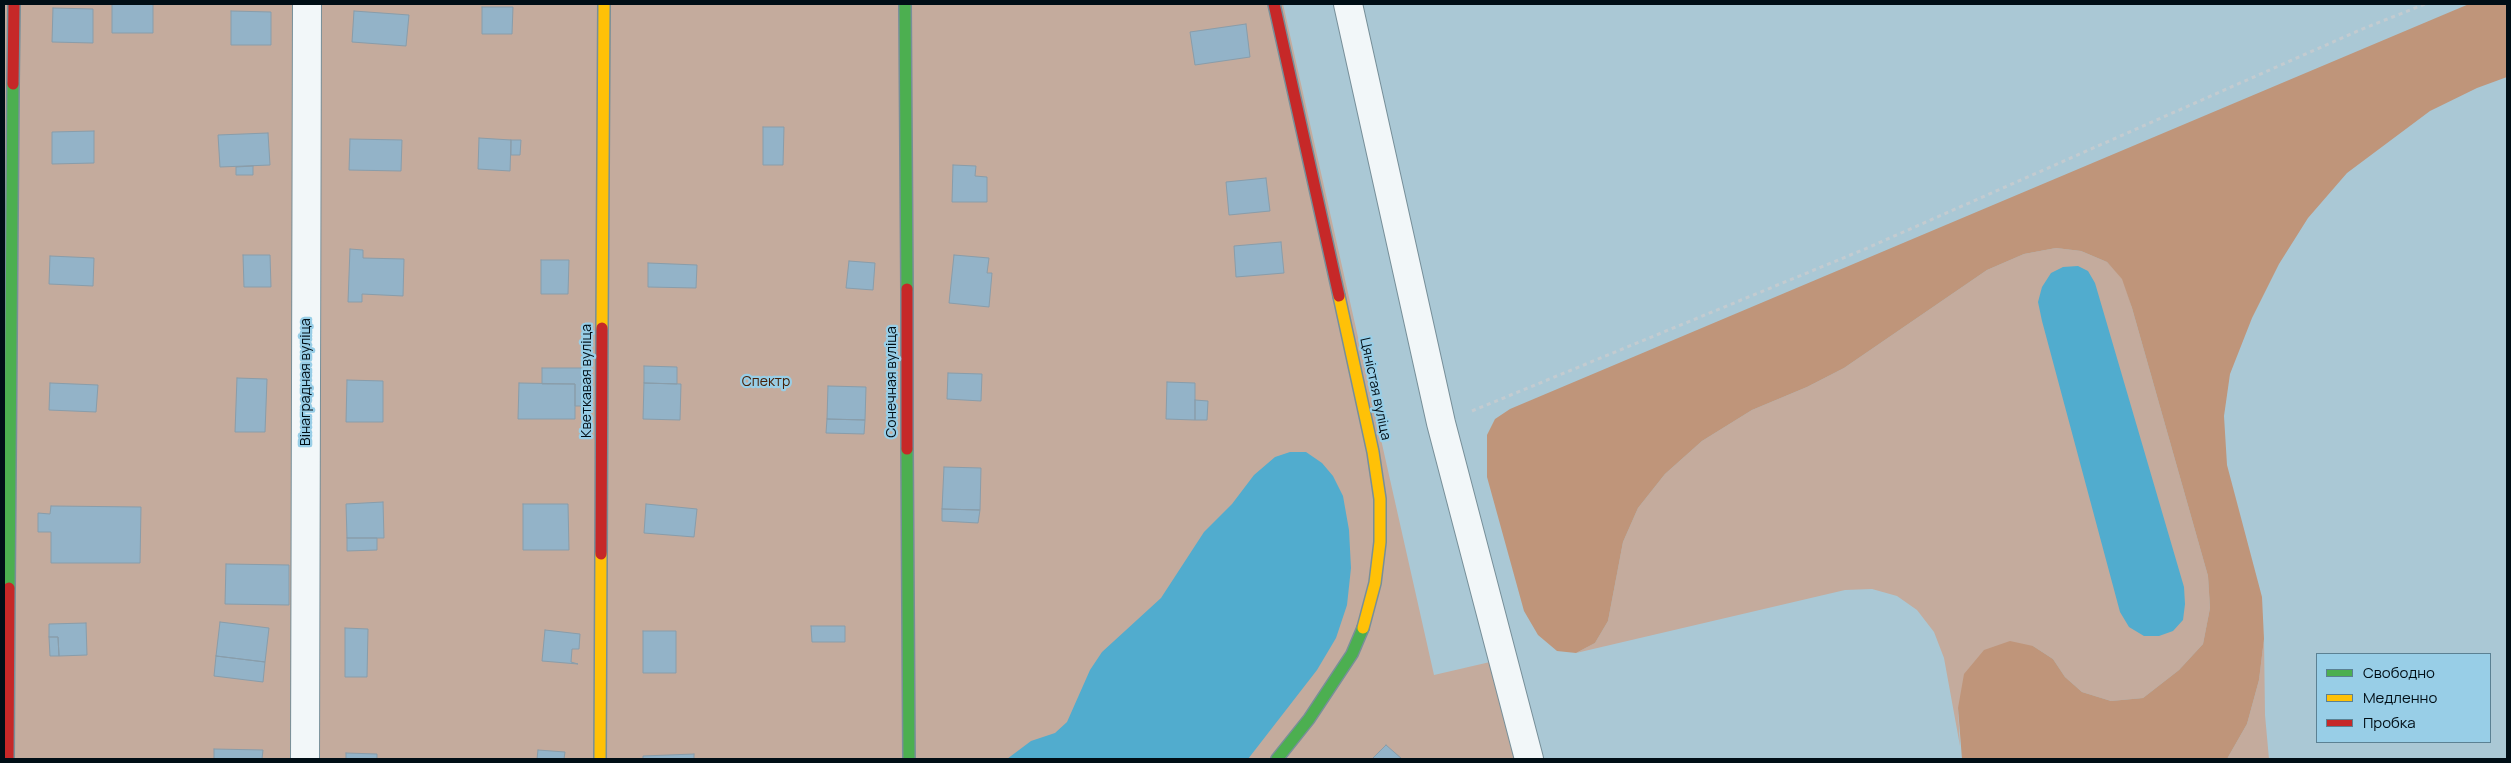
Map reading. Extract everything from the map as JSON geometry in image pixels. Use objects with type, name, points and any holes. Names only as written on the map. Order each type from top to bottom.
[{"type":"street","points":[[8,759],[14,4]]},
{"type":"street","name":"Вінаградная вуліца","points":[[305,759],[307,4]]},
{"type":"street","name":"Кветкавая вуліца","points":[[600,759],[604,4]]},
{"type":"street","name":"Сонечная вуліца","points":[[905,4],[909,759]]},
{"type":"street","name":"Цяністая вуліца","points":[[1274,4],[1374,452],[1380,499],[1380,542],[1376,583],[1366,620],[1352,654],[1309,719],[1277,759]]},
{"type":"street","points":[[1348,4],[1441,423],[1529,759]]},
{"type":"path","points":[[1441,423],[1865,249],[2352,34],[2425,4]]},
{"type":"green space","name":"Спектр","points":[[4,4],[1283,4],[1434,675],[1503,659],[1529,759],[4,759]]},
{"type":"green space","points":[[2056,248],[2081,251],[2107,262],[2123,279],[2132,308],[2208,576],[2210,608],[2203,644],[2179,670],[2143,698],[2111,701],[2082,692],[2065,677],[2053,659],[2033,646],[1958,708],[1960,746],[1944,658],[1934,632],[1917,610],[1897,596],[1872,589],[1845,590],[1576,653],[1595,643],[1608,621],[1623,542],[1638,508],[1665,474],[1702,441],[1752,410],[1807,387],[1844,368],[1987,270],[2024,254]]},
{"type":"green space","points":[[2264,639],[2265,715],[2269,759],[2227,759],[2247,724],[2259,680]]},
{"type":"shaded area","points":[[2469,4],[2507,4],[2507,77],[2477,88],[2430,111],[2347,173],[2308,218],[2279,264],[2252,318],[2230,374],[2224,416],[2227,465],[2262,597],[2264,639],[2259,680],[2247,724],[2227,759],[1962,759],[1958,708],[1964,674],[1984,650],[2010,641],[2033,646],[2053,659],[2065,677],[2082,692],[2111,701],[2143,698],[2179,670],[2203,644],[2210,608],[2208,576],[2132,308],[2122,279],[2107,262],[2081,251],[2056,248],[2024,254],[1987,270],[1844,368],[1807,387],[1752,410],[1702,441],[1665,474],[1638,508],[1623,542],[1608,621],[1595,643],[1576,653],[1557,651],[1538,635],[1524,611],[1487,477],[1487,435],[1495,419],[1510,409]]},
{"type":"water","points":[[2078,266],[2088,271],[2095,283],[2184,587],[2185,604],[2183,620],[2173,631],[2159,636],[2144,636],[2129,627],[2120,612],[2042,321],[2038,302],[2042,287],[2051,273],[2063,267]]},
{"type":"water","points":[[1290,452],[1306,452],[1322,463],[1333,476],[1343,496],[1349,530],[1351,568],[1347,605],[1336,638],[1317,670],[1248,759],[1007,759],[1031,741],[1055,733],[1067,722],[1090,670],[1102,652],[1161,598],[1204,532],[1232,504],[1254,475],[1275,457]]},
{"type":"building","points":[[112,4],[153,4],[153,33],[112,33]]},
{"type":"building","points":[[482,7],[513,7],[512,34],[482,34]]},
{"type":"building","points":[[53,8],[93,9],[93,43],[52,42]]},
{"type":"building","points":[[231,11],[271,12],[271,45],[231,45]]},
{"type":"building","points":[[354,11],[409,15],[406,46],[352,42]]},
{"type":"building","points":[[1246,24],[1250,57],[1195,65],[1190,32]]},
{"type":"building","points":[[763,127],[784,127],[783,165],[763,165]]},
{"type":"building","points":[[94,131],[94,163],[52,164],[52,132]]},
{"type":"building","points":[[268,133],[270,165],[220,167],[218,135]]},
{"type":"building","points":[[479,138],[511,140],[510,171],[478,169]]},
{"type":"building","points":[[350,139],[402,140],[401,171],[349,170]]},
{"type":"building","points":[[511,140],[521,140],[520,155],[511,155]]},
{"type":"building","points":[[953,165],[976,166],[975,176],[987,177],[987,202],[952,202]]},
{"type":"building","points":[[253,166],[253,175],[236,175],[236,167]]},
{"type":"building","points":[[1266,178],[1270,211],[1229,215],[1226,182]]},
{"type":"building","points":[[1281,242],[1284,273],[1236,277],[1234,246]]},
{"type":"building","points":[[350,249],[363,250],[363,258],[404,259],[403,296],[362,294],[362,302],[348,302]]},
{"type":"building","points":[[243,255],[270,255],[271,287],[244,287]]},
{"type":"building","points":[[954,255],[989,258],[987,273],[992,273],[989,307],[949,303]]},
{"type":"building","points":[[50,256],[94,258],[93,286],[49,284]]},
{"type":"building","points":[[541,260],[569,260],[568,294],[541,294]]},
{"type":"building","points":[[849,261],[875,263],[873,290],[846,288]]},
{"type":"building","points":[[648,263],[697,265],[696,288],[648,287]]},
{"type":"building","points":[[644,366],[677,367],[677,384],[644,383]]},
{"type":"building","points":[[542,368],[587,368],[586,406],[575,406],[575,384],[542,384]]},
{"type":"building","points":[[948,373],[982,374],[981,401],[947,399]]},
{"type":"building","points":[[237,378],[267,379],[265,432],[235,432]]},
{"type":"building","points":[[347,380],[383,381],[383,422],[346,422]]},
{"type":"building","points":[[1167,382],[1195,383],[1195,420],[1166,419]]},
{"type":"building","points":[[50,383],[98,385],[96,412],[49,410]]},
{"type":"building","points":[[519,383],[575,384],[575,419],[518,419]]},
{"type":"building","points":[[644,383],[681,384],[680,420],[643,419]]},
{"type":"building","points":[[828,386],[866,387],[865,420],[827,419]]},
{"type":"building","points":[[1195,400],[1208,401],[1207,420],[1195,420]]},
{"type":"building","points":[[827,419],[865,420],[864,434],[826,433]]},
{"type":"building","points":[[944,467],[981,468],[980,510],[942,509]]},
{"type":"building","points":[[383,502],[384,538],[347,538],[346,504]]},
{"type":"building","points":[[523,504],[568,504],[569,550],[523,550]]},
{"type":"building","points":[[646,504],[697,509],[694,537],[644,533]]},
{"type":"building","points":[[51,506],[141,507],[140,563],[51,563],[51,532],[38,532],[38,513],[50,514]]},
{"type":"building","points":[[942,509],[980,510],[978,523],[942,521]]},
{"type":"building","points":[[347,538],[377,538],[377,550],[347,551]]},
{"type":"building","points":[[226,564],[289,565],[289,605],[225,604]]},
{"type":"building","points":[[220,622],[269,628],[265,662],[216,656]]},
{"type":"building","points":[[86,623],[87,655],[59,656],[58,637],[49,637],[49,624]]},
{"type":"building","points":[[811,626],[845,626],[845,642],[812,642]]},
{"type":"building","points":[[345,628],[368,629],[367,677],[345,677]]},
{"type":"building","points":[[545,630],[580,634],[579,649],[572,649],[571,662],[578,664],[542,661]]},
{"type":"building","points":[[643,631],[676,631],[676,673],[643,673]]},
{"type":"building","points":[[49,637],[58,637],[59,656],[50,656]]},
{"type":"building","points":[[216,656],[265,662],[263,682],[214,676]]},
{"type":"building","points":[[1386,745],[1402,759],[1372,759]]},
{"type":"building","points":[[214,749],[263,750],[262,759],[214,759]]},
{"type":"building","points":[[538,750],[565,752],[564,759],[537,759]]},
{"type":"building","points":[[346,753],[377,754],[377,759],[346,759]]},
{"type":"building","points":[[694,754],[694,759],[643,759],[643,756]]},
{"type":"traffic: fast","points":[[905,4],[907,289]]},
{"type":"traffic: fast","points":[[9,588],[13,84]]},
{"type":"traffic: fast","points":[[907,449],[909,759]]},
{"type":"traffic: fast","points":[[1277,759],[1309,719],[1352,654],[1363,628]]},
{"type":"traffic: slow","points":[[602,328],[604,4]]},
{"type":"traffic: slow","points":[[1339,296],[1373,452],[1380,499],[1380,542],[1375,583],[1363,628]]},
{"type":"traffic: slow","points":[[600,759],[601,554]]},
{"type":"traffic: jam","points":[[13,84],[14,4]]},
{"type":"traffic: jam","points":[[1274,4],[1339,296]]},
{"type":"traffic: jam","points":[[907,289],[907,449]]},
{"type":"traffic: jam","points":[[601,554],[602,328]]},
{"type":"traffic: jam","points":[[8,759],[9,588]]}]
